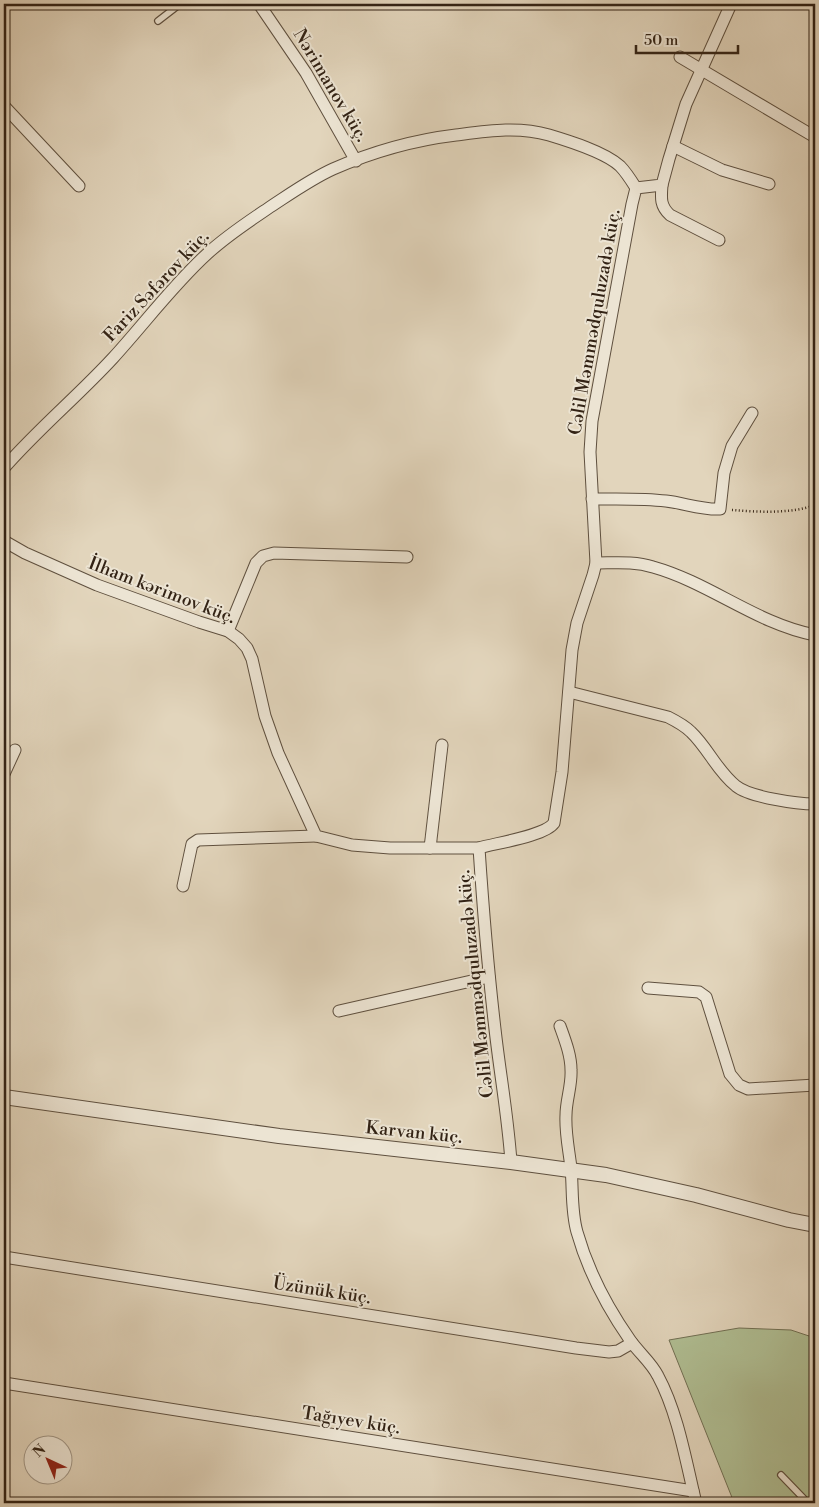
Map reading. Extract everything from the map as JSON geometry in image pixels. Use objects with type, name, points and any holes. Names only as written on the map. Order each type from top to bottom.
[{"type":"street","name":"Nərimanov küç.","points":[[258,4],[306,73],[356,160]]},
{"type":"street","points":[[719,240],[670,215],[661,204],[662,185],[686,104],[730,4]]},
{"type":"street","points":[[680,57],[815,138]]},
{"type":"street","points":[[5,110],[79,186]]},
{"type":"street","name":"Fariz Səfərov küç.","points":[[4,468],[114,357],[174,288],[207,254],[240,227],[295,191],[332,170],[374,153],[427,138],[512,129],[537,132],[576,144],[602,155],[620,166],[636,188]]},
{"type":"street","points":[[673,146],[722,170],[769,184]]},
{"type":"street","points":[[636,188],[662,185]]},
{"type":"street","name":"Cəlil Məmmədquluzadə küç.","points":[[511,1162],[486,949],[479,848],[540,833],[551,827],[554,823],[562,772],[572,650],[577,623],[596,563],[590,452],[592,421],[636,188]]},
{"type":"street","points":[[592,499],[646,499],[720,510],[724,473],[732,446],[752,413]]},
{"type":"street","name":"İlham kərimov küç.","points":[[4,541],[97,585],[228,631],[239,639],[252,659],[265,716],[278,753],[316,836]]},
{"type":"street","points":[[228,631],[256,563],[263,556],[274,553],[407,557]]},
{"type":"street","points":[[596,563],[631,562],[653,567],[696,584],[779,626],[815,635]]},
{"type":"street","points":[[569,692],[668,717],[692,732],[726,776],[736,786],[746,792],[815,804]]},
{"type":"street","points":[[430,848],[442,745]]},
{"type":"street","points":[[4,774],[15,750]]},
{"type":"street","points":[[183,886],[192,844],[198,840],[316,836],[352,845],[390,848],[479,848]]},
{"type":"street","points":[[339,1011],[489,977]]},
{"type":"street","points":[[648,988],[699,992],[706,997],[730,1074],[739,1085],[748,1089],[815,1085]]},
{"type":"street","points":[[560,1026],[570,1058],[572,1072],[566,1113],[573,1217],[583,1248],[603,1296],[632,1343],[652,1365],[658,1376],[672,1410],[696,1503]]},
{"type":"street","name":"Karvan küç.","points":[[4,1097],[279,1136],[511,1162],[606,1175],[696,1195],[815,1226]]},
{"type":"street","name":"Üzünük küç.","points":[[4,1257],[576,1348],[609,1352],[618,1351],[632,1343]]},
{"type":"street","name":"Tağıyev küç.","points":[[4,1383],[693,1491]]},
{"type":"lane","points":[[158,21],[180,4]]},
{"type":"lane","points":[[781,1475],[808,1503]]},
{"type":"path","points":[[720,510],[755,512],[804,509],[815,505]]},
{"type":"green space","points":[[739,1328],[791,1330],[815,1338],[815,1503],[733,1503],[669,1340]]}]
